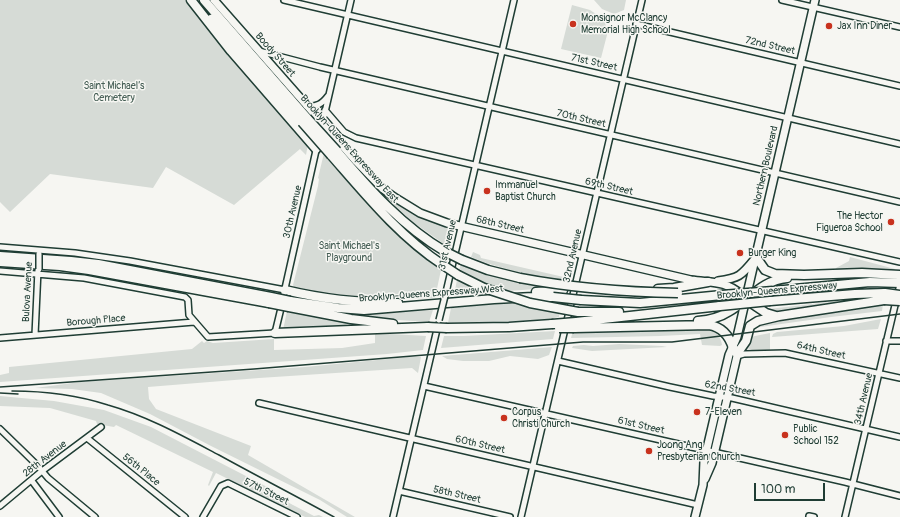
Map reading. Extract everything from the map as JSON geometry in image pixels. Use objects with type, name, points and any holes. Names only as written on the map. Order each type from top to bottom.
[{"type":"highway","points":[[191,0],[231,51],[316,148]]},
{"type":"highway","name":"Brooklyn-Queens Expressway East","points":[[195,0],[305,120],[396,228],[416,246],[443,265],[458,275],[484,288],[530,303],[578,312],[656,312]]},
{"type":"highway","name":"Brooklyn-Queens Expressway East","points":[[204,0],[305,120]]},
{"type":"highway","name":"Brooklyn-Queens Expressway East","points":[[334,153],[395,213],[421,235],[446,252],[488,270],[520,278],[565,286],[604,290],[722,295]]},
{"type":"highway","name":"Brooklyn-Queens Expressway West","points":[[0,256],[89,263],[368,321],[428,327],[447,328],[575,325],[656,312]]},
{"type":"highway","points":[[756,257],[762,267],[770,273],[779,275],[804,276]]},
{"type":"highway","name":"Brooklyn-Queens Expressway West","points":[[0,262],[60,266],[89,270],[270,300]]},
{"type":"highway","points":[[670,325],[718,317],[730,312],[759,288],[784,278],[862,273],[900,275]]},
{"type":"highway","points":[[494,299],[525,293],[563,290],[664,289],[708,282]]},
{"type":"highway","name":"Brooklyn-Queens Expressway","points":[[722,295],[866,283],[889,282],[900,284]]},
{"type":"highway","points":[[285,290],[314,297],[342,300],[430,305]]},
{"type":"highway","name":"Brooklyn-Queens Expressway","points":[[656,312],[855,294],[885,297],[900,295]]},
{"type":"highway","name":"Brooklyn-Queens Expressway West","points":[[289,304],[356,309],[386,309],[533,297],[640,303],[722,295]]},
{"type":"highway","points":[[575,325],[713,326],[720,328],[727,334],[736,353],[746,341],[749,328],[752,324],[761,320],[885,297],[900,301]]},
{"type":"highway","points":[[746,299],[766,313],[779,316]]},
{"type":"highway","points":[[275,333],[428,327]]},
{"type":"main road","name":"Boody Street","points":[[214,0],[322,123]]},
{"type":"main road","name":"Northern Boulevard","points":[[702,484],[712,463],[729,355],[736,353],[737,337],[814,4]]},
{"type":"main road","name":"68th Street","points":[[322,123],[383,189],[420,213],[461,227],[691,280],[727,285],[736,290],[746,299]]},
{"type":"main road","points":[[708,282],[738,277],[756,257]]},
{"type":"main road","name":"Northern Boulevard","points":[[695,517],[702,484],[704,461],[723,397]]},
{"type":"street","name":"71st Street","points":[[284,0],[900,144]]},
{"type":"street","name":"30th Avenue","points":[[275,333],[351,0]]},
{"type":"street","name":"31st Avenue","points":[[393,517],[514,0]]},
{"type":"street","name":"32nd Avenue","points":[[521,517],[642,0]]},
{"type":"street","points":[[782,0],[814,4],[900,27]]},
{"type":"street","name":"72nd Street","points":[[636,24],[900,86]]},
{"type":"street","name":"70th Street","points":[[258,51],[900,202]]},
{"type":"street","points":[[306,106],[315,106],[320,104],[329,95]]},
{"type":"street","name":"69th Street","points":[[325,110],[349,136],[596,194],[900,262]]},
{"type":"street","points":[[0,247],[40,252],[75,253],[130,261],[285,290]]},
{"type":"street","name":"Bulova Avenue","points":[[35,335],[40,252]]},
{"type":"street","points":[[0,271],[38,271],[185,297],[187,298],[188,315],[208,337],[275,333]]},
{"type":"street","name":"34th Avenue","points":[[845,517],[900,284]]},
{"type":"street","name":"Borough Place","points":[[0,338],[194,322]]},
{"type":"street","points":[[886,341],[900,341]]},
{"type":"street","name":"64th Street","points":[[736,353],[786,353],[900,378]]},
{"type":"street","name":"62nd Street","points":[[558,361],[900,437]]},
{"type":"street","name":"61st Street","points":[[424,386],[707,450],[900,496]]},
{"type":"street","name":"60th Street","points":[[259,403],[698,505]]},
{"type":"street","name":"28th Avenue","points":[[0,506],[32,481],[42,471],[101,427]]},
{"type":"street","points":[[0,429],[37,464],[48,478],[95,517]]},
{"type":"street","name":"56th Place","points":[[87,438],[184,517]]},
{"type":"street","points":[[32,481],[59,517]]},
{"type":"street","name":"57th Street","points":[[203,517],[221,486],[228,483],[297,517]]},
{"type":"street","name":"58th Street","points":[[399,491],[510,517]]},
{"type":"green space","name":"Saint Michael’s Cemetery","points":[[0,0],[187,0],[221,45],[308,144],[306,155],[300,149],[234,205],[166,167],[153,188],[50,174],[10,212],[0,202]]},
{"type":"green space","points":[[594,0],[626,0],[624,10],[614,14],[602,9]]},
{"type":"green space","points":[[572,5],[590,10],[605,20],[607,35],[601,58],[561,49]]},
{"type":"green space","name":"Saint Michael's Playground","points":[[324,153],[398,236],[441,270],[435,298],[368,300],[293,289],[318,186],[318,178]]},
{"type":"green space","points":[[383,195],[421,217],[452,228],[447,246],[414,223]]},
{"type":"green space","points":[[473,252],[480,255],[481,258],[568,278],[563,287],[454,295],[457,280],[482,292],[486,283],[459,270],[461,264],[490,275],[519,281],[521,273],[471,257]]},
{"type":"green space","points":[[850,257],[895,269],[894,271],[835,272],[836,268],[849,261]]},
{"type":"green space","points":[[855,299],[861,299],[775,313],[769,309]]},
{"type":"green space","points":[[560,303],[559,317],[546,320],[518,323],[448,323],[451,308],[496,304]]},
{"type":"green space","points":[[883,304],[882,311],[753,328],[756,324],[861,306]]},
{"type":"green space","points":[[433,310],[429,322],[356,315],[357,314]]},
{"type":"green space","points":[[287,311],[374,327],[283,330]]},
{"type":"green space","points":[[881,319],[878,329],[772,337],[773,334],[777,332],[844,326]]},
{"type":"green space","points":[[709,329],[718,335],[721,339],[722,345],[702,345],[700,334],[571,338],[573,331],[626,332],[647,330],[669,331]]},
{"type":"green space","points":[[555,331],[553,339],[441,348],[444,336]]},
{"type":"green space","points":[[375,333],[426,336],[423,350],[387,354],[0,382],[0,375],[9,373],[9,367],[192,349],[202,341],[204,343],[207,341],[213,343],[274,339],[274,350],[342,348],[375,343]]},
{"type":"green space","points":[[770,333],[770,351],[757,352],[747,348],[750,337]]},
{"type":"green space","points":[[619,344],[667,347],[592,351],[572,348],[573,346],[584,345],[593,346]]},
{"type":"green space","points":[[552,347],[549,355],[538,359],[510,356],[489,361],[463,361],[447,359],[442,356]]},
{"type":"green space","points":[[421,357],[418,373],[412,368],[148,387],[149,399],[156,409],[251,446],[248,455],[355,517],[347,517],[320,500],[150,414],[101,393],[72,389],[35,388],[80,382],[305,367]]},
{"type":"green space","points":[[0,396],[54,401],[104,410],[151,427],[273,490],[272,494],[314,516],[319,515],[323,517],[305,517],[216,473],[209,486],[208,485],[213,472],[116,425],[114,427],[97,424],[96,421],[50,408],[0,406]]},
{"type":"railway","points":[[0,387],[254,369],[583,342],[672,342],[900,314]]},
{"type":"railway","points":[[12,391],[72,396],[137,415],[165,427],[334,517]]},
{"type":"railway","points":[[0,393],[18,394]]},
{"type":"place","name":"Monsignor McClancy Memorial High School","points":[[573,24]]},
{"type":"place","name":"Jax Inn Diner","points":[[829,26]]},
{"type":"place","name":"Immanuel Baptist Church","points":[[487,191]]},
{"type":"place","name":"The Hector Figueroa School","points":[[891,222]]},
{"type":"place","name":"Burger King","points":[[740,253]]},
{"type":"place","name":"7-Eleven","points":[[697,412]]},
{"type":"place","name":"Corpus Christi Church","points":[[504,418]]},
{"type":"place","name":"Public School 152","points":[[785,435]]},
{"type":"place","name":"Joong Ang Presbyterian Church","points":[[649,451]]}]
